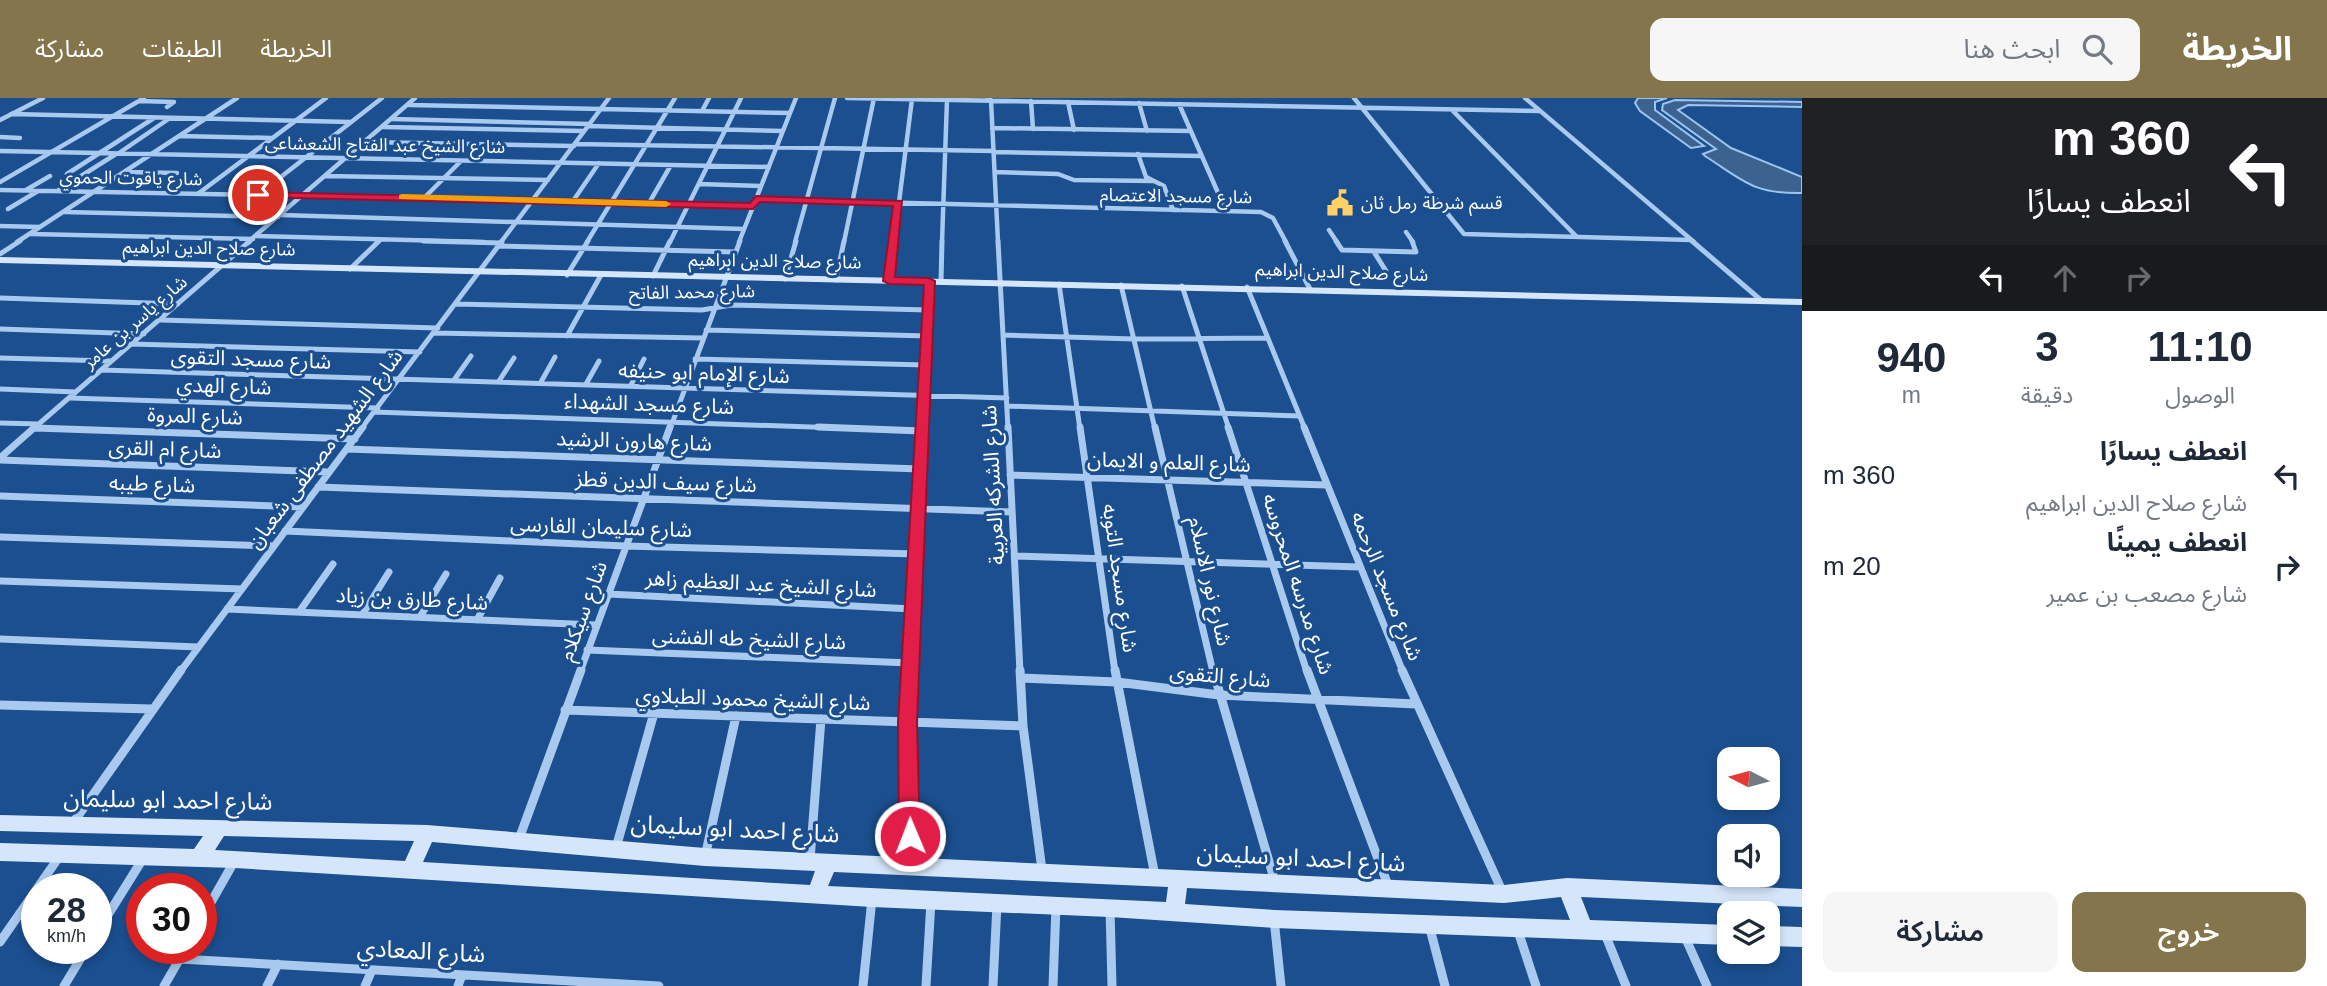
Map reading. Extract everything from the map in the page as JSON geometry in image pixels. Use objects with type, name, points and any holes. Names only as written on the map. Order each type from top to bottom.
[{"type":"main road","name":"شارع صلاح الدين ابراهيم","points":[[0,260],[1802,302]]},
{"type":"main road","name":"شارع احمد ابو سليمان","points":[[0,823],[427,833],[519,839],[705,858],[1156,876],[1504,894],[1567,887],[1802,898]]},
{"type":"main road","points":[[200,858],[220,827]]},
{"type":"main road","points":[[410,870],[427,833]]},
{"type":"main road","points":[[0,852],[235,859],[873,898],[1056,905],[1274,919],[1717,934]]},
{"type":"main road","points":[[816,894],[819,861]]},
{"type":"main road","points":[[1175,912],[1178,878]]},
{"type":"main road","points":[[1567,887],[1593,930]]},
{"type":"main road","points":[[1780,936],[1802,937]]},
{"type":"street","points":[[0,120],[43,98]]},
{"type":"street","points":[[0,254],[237,98]]},
{"type":"street","points":[[199,194],[326,98]]},
{"type":"street","points":[[258,195],[382,98]]},
{"type":"street","name":"شارع ياسر بن عامر","points":[[0,459],[415,98]]},
{"type":"street","name":"شارع الشهيد مصطفى شعبان","points":[[72,824],[152,709],[610,98]]},
{"type":"street","points":[[567,275],[675,98]]},
{"type":"street","points":[[702,111],[709,98]]},
{"type":"street","points":[[653,276],[741,98]]},
{"type":"street","name":"شارع سيكلام","points":[[519,839],[657,459],[796,98]]},
{"type":"street","points":[[785,279],[835,98]]},
{"type":"street","points":[[847,98],[1540,111]]},
{"type":"street","points":[[836,280],[874,98]]},
{"type":"street","points":[[1354,98],[1464,234],[1691,240]]},
{"type":"street","points":[[1525,98],[1762,301]]},
{"type":"street","points":[[0,182],[141,99],[174,102],[167,107]]},
{"type":"street","points":[[889,281],[912,99]]},
{"type":"street","points":[[941,282],[946,99]]},
{"type":"street","name":"شارع الشركه العربية","points":[[990,99],[1023,726],[1042,871]]},
{"type":"street","points":[[1031,101],[1033,129]]},
{"type":"street","points":[[1068,102],[1074,130]]},
{"type":"street","points":[[1139,103],[1147,131]]},
{"type":"street","points":[[408,104],[790,113]]},
{"type":"street","points":[[1178,104],[1226,211]]},
{"type":"street","points":[[1452,109],[1576,237]]},
{"type":"street","points":[[11,114],[351,122]]},
{"type":"street","points":[[67,174],[154,118]]},
{"type":"street","points":[[58,191],[170,118]]},
{"type":"street","points":[[391,119],[523,122],[588,127]]},
{"type":"street","points":[[503,145],[523,122]]},
{"type":"street","points":[[382,127],[783,131]]},
{"type":"street","points":[[992,128],[1191,131]]},
{"type":"street","points":[[179,136],[272,138]]},
{"type":"street","points":[[0,137],[20,138]]},
{"type":"street","points":[[365,142],[1202,156]]},
{"type":"street","name":"شارع الشيخ عبد الفتاح الشعشاعى","points":[[0,151],[769,167]]},
{"type":"street","points":[[1138,155],[1146,177],[1164,186],[1173,210]]},
{"type":"street","points":[[424,198],[461,161]]},
{"type":"street","points":[[573,201],[599,163]]},
{"type":"street","points":[[649,203],[671,165]]},
{"type":"street","points":[[124,172],[177,173]]},
{"type":"street","points":[[995,172],[1058,174],[1074,180],[1153,181]]},
{"type":"street","points":[[25,190],[50,176]]},
{"type":"street","points":[[325,176],[548,180]]},
{"type":"street","points":[[699,184],[761,186]]},
{"type":"street","name":"شارع ياقوت الحموي","points":[[0,190],[753,206]]},
{"type":"street","points":[[8,209],[39,190]]},
{"type":"street","name":"شارع مسجد الاعتصام","points":[[756,199],[1261,212],[1271,216],[1310,289]]},
{"type":"street","points":[[64,212],[744,229]]},
{"type":"street","points":[[0,226],[41,227]]},
{"type":"street","points":[[1329,230],[1342,250],[1416,252],[1418,250],[1406,232]]},
{"type":"street","points":[[30,234],[380,240],[735,252]]},
{"type":"street","points":[[350,269],[380,240]]},
{"type":"street","points":[[1374,252],[1386,271]]},
{"type":"street","points":[[567,336],[601,275]]},
{"type":"street","points":[[911,865],[907,722],[929,281]]},
{"type":"street","name":"شارع مسجد التوبه","points":[[1059,284],[1117,682],[1156,876]]},
{"type":"street","name":"شارع نور الاسلام","points":[[1121,285],[1219,695],[1275,883]]},
{"type":"street","name":"شارع مدرسه المحروسه","points":[[1182,286],[1317,701],[1389,889]]},
{"type":"street","name":"شارع مسجد الرحمه","points":[[1247,287],[1416,704],[1504,894]]},
{"type":"street","points":[[0,298],[178,304]]},
{"type":"street","name":"شارع محمد الفاتح","points":[[456,304],[702,310],[731,304],[928,310]]},
{"type":"street","points":[[160,320],[567,336],[927,336]]},
{"type":"street","points":[[0,329],[144,334]]},
{"type":"street","points":[[1003,335],[1134,339],[1268,338]]},
{"type":"street","points":[[131,345],[420,352]]},
{"type":"street","points":[[454,380],[471,356]]},
{"type":"street","points":[[541,382],[555,357]]},
{"type":"street","points":[[0,358],[112,361]]},
{"type":"street","points":[[499,381],[514,359]]},
{"type":"street","points":[[631,385],[643,359]]},
{"type":"street","points":[[695,359],[925,365]]},
{"type":"street","points":[[586,384],[599,360]]},
{"type":"street","name":"شارع مسجد التقوى","points":[[102,370],[399,379]]},
{"type":"street","name":"شارع الإمام ابو حنيفه","points":[[399,379],[924,396],[1077,408],[1299,416]]},
{"type":"street","points":[[0,389],[77,392]]},
{"type":"street","name":"شارع الهدي","points":[[69,398],[376,410]]},
{"type":"street","name":"شارع مسجد الشهداء","points":[[376,410],[922,431]]},
{"type":"street","name":"شارع المروة","points":[[0,423],[355,439]]},
{"type":"street","name":"شارع هارون الرشيد","points":[[347,449],[920,469]]},
{"type":"street","name":"شارع ام القرى","points":[[0,459],[329,472]]},
{"type":"street","name":"شارع العلم و الايمان","points":[[1010,475],[1327,485]]},
{"type":"street","name":"شارع سيف الدين قطز","points":[[318,487],[1012,512]]},
{"type":"street","name":"شارع طيبه","points":[[0,496],[303,507]]},
{"type":"street","name":"شارع سليمان الفارسى","points":[[285,531],[625,546],[916,554]]},
{"type":"street","points":[[0,537],[274,546]]},
{"type":"street","points":[[1015,556],[1360,567]]},
{"type":"street","points":[[299,612],[333,564]]},
{"type":"street","points":[[362,615],[389,572]]},
{"type":"street","points":[[420,617],[446,574]]},
{"type":"street","points":[[477,620],[500,578]]},
{"type":"street","points":[[0,581],[242,590]]},
{"type":"street","name":"شارع الشيخ عبد العظيم زاهر","points":[[608,594],[913,609]]},
{"type":"street","name":"شارع طارق بن زياد","points":[[227,609],[596,625]]},
{"type":"street","points":[[0,639],[198,647]]},
{"type":"street","name":"شارع الشيخ طه الفشنى","points":[[587,650],[910,663]]},
{"type":"street","name":"شارع التقوى","points":[[1021,678],[1117,682],[1219,695],[1416,704]]},
{"type":"street","points":[[0,705],[152,709]]},
{"type":"street","name":"شارع الشيخ محمود الطبلاوي","points":[[565,710],[1023,726]]},
{"type":"street","points":[[616,848],[654,713]]},
{"type":"street","points":[[705,858],[736,716]]},
{"type":"street","points":[[819,861],[821,719]]},
{"type":"street","points":[[0,942],[61,854]]},
{"type":"street","points":[[112,909],[145,856]]},
{"type":"street","points":[[217,891],[235,859]]},
{"type":"street","points":[[863,986],[873,898]]},
{"type":"street","points":[[926,986],[931,901]]},
{"type":"street","points":[[993,986],[997,903]]},
{"type":"street","points":[[1053,986],[1056,905]]},
{"type":"street","points":[[1110,908],[1112,986]]},
{"type":"street","points":[[1274,919],[1281,986]]},
{"type":"street","points":[[1429,924],[1445,986]]},
{"type":"street","points":[[1517,927],[1536,986]]},
{"type":"street","points":[[1593,930],[1626,986]]},
{"type":"street","points":[[1683,933],[1707,986]]},
{"type":"street","name":"شارع المعادي","points":[[217,958],[554,983],[659,986]]},
{"type":"street","points":[[64,986],[77,964]]},
{"type":"street","points":[[164,986],[177,964]]},
{"type":"street","points":[[267,986],[278,964]]},
{"type":"street","points":[[365,986],[372,970]]},
{"type":"street","points":[[458,986],[462,975]]},
{"type":"water","points":[[1638,98],[1667,98],[1655,102],[1655,110],[1704,146],[1691,148],[1640,111],[1635,103]]},
{"type":"water","points":[[1675,100],[1802,102],[1802,107],[1688,105],[1678,110],[1731,148],[1802,177],[1802,193],[1760,188],[1740,179],[1705,156],[1703,154],[1716,149],[1662,110],[1663,104]]},
{"type":"slow traffic","points":[[402,197],[666,204]]},
{"type":"place","name":"قسم شرطة رمل ثان","points":[[1340,203]]},
{"type":"route","points":[[258,195],[753,206],[756,199],[898,203],[889,281],[929,281],[907,722],[910,836]]}]
